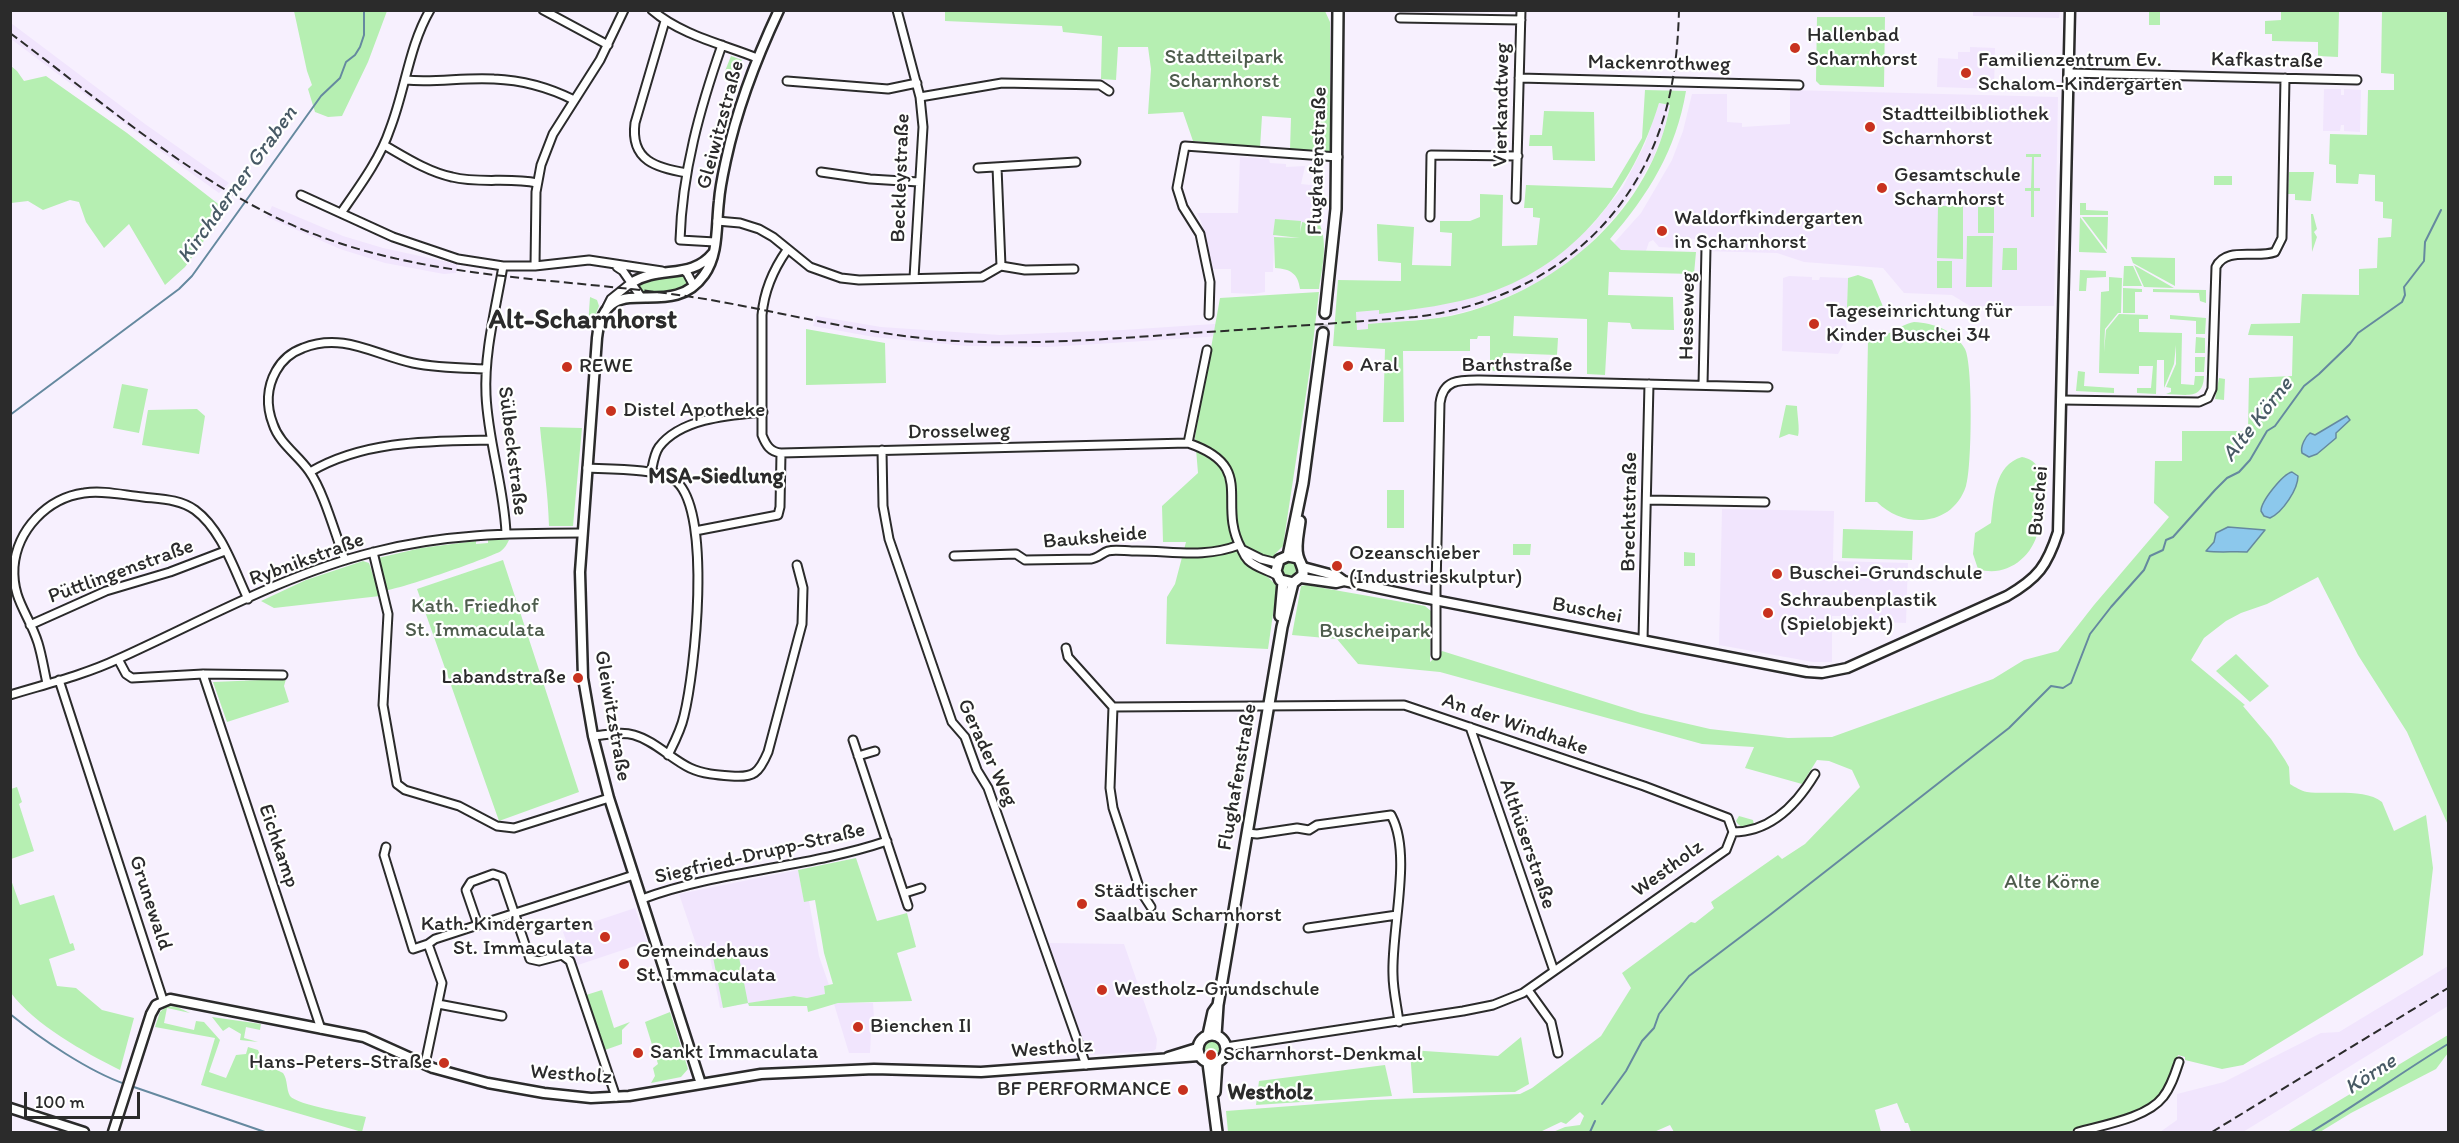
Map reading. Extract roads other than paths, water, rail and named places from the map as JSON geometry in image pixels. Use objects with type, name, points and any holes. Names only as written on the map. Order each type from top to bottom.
[{"type":"main road","name":"Flughafenstraße","points":[[1325,313],[1335,229],[1338,156],[1338,10]]},
{"type":"main road","points":[[1277,563],[1287,556],[1303,483],[1323,333]]},
{"type":"main road","points":[[1303,483],[1305,490],[1298,558],[1303,567]]},
{"type":"main road","points":[[1287,556],[1298,558]]},
{"type":"main road","name":"Flughafenstraße","points":[[1277,563],[1288,580]]},
{"type":"main road","name":"Flughafenstraße","points":[[1212,1035],[1219,1014],[1218,1005],[1269,707],[1288,580],[1303,567]]},
{"type":"main road","points":[[1212,1063],[1223,1058],[1226,1047],[1224,1041],[1212,1035],[1200,1041],[1198,1052],[1212,1063],[1217,1132]]},
{"type":"street","points":[[341,213],[384,145],[422,26],[430,10]]},
{"type":"street","points":[[543,10],[608,45]]},
{"type":"street","points":[[536,266],[537,183],[552,137],[608,45],[624,10]]},
{"type":"street","points":[[652,10],[666,21],[757,58]]},
{"type":"street","name":"Gleiwitzstraße","points":[[607,307],[621,298],[670,298],[685,293],[703,277],[712,262],[723,177],[731,137],[757,58],[779,10]]},
{"type":"street","name":"Beckleystraße","points":[[897,10],[917,83],[923,127],[914,278]]},
{"type":"street","name":"Vierkandtweg","points":[[1516,199],[1521,10]]},
{"type":"street","name":"Buschei","points":[[1303,567],[1337,576],[1344,581],[1807,672],[1830,672],[1847,668],[2000,600],[2026,585],[2050,557],[2058,532],[2070,10]]},
{"type":"street","points":[[1400,18],[1521,20]]},
{"type":"street","points":[[666,21],[635,123],[635,140],[641,154],[648,162],[658,167],[687,173]]},
{"type":"street","points":[[715,242],[680,240],[682,203],[687,173],[702,105],[722,45]]},
{"type":"street","name":"Kafkastraße","points":[[2068,73],[2357,80]]},
{"type":"street","name":"Mackenrothweg","points":[[1519,78],[1799,84]]},
{"type":"street","points":[[2061,399],[2199,402],[2208,398],[2212,390],[2216,267],[2223,257],[2230,255],[2267,255],[2275,252],[2282,238],[2284,78]]},
{"type":"street","points":[[406,80],[424,82],[504,79],[535,86],[574,100]]},
{"type":"street","points":[[787,81],[888,89],[917,83]]},
{"type":"street","points":[[920,97],[1002,83],[1100,84],[1109,91]]},
{"type":"street","points":[[384,145],[433,171],[452,177],[510,179],[537,183]]},
{"type":"street","points":[[1209,315],[1210,282],[1200,233],[1183,207],[1177,188],[1185,146],[1338,156]]},
{"type":"street","points":[[1430,217],[1431,155],[1518,156]]},
{"type":"street","points":[[978,168],[1076,162]]},
{"type":"street","points":[[997,167],[1001,266]]},
{"type":"street","points":[[821,172],[870,179],[919,182]]},
{"type":"street","points":[[301,195],[412,245],[458,259],[503,266],[536,266],[589,260],[663,271]]},
{"type":"street","points":[[717,221],[740,223],[759,229],[773,237],[810,267],[835,277],[859,280],[982,277],[1001,266],[1025,270],[1074,269]]},
{"type":"street","name":"Hesseweg","points":[[1703,385],[1706,248]]},
{"type":"street","points":[[695,531],[778,515],[781,453],[772,451],[762,435],[763,298],[787,250]]},
{"type":"street","name":"Gleiwitzstraße","points":[[701,1084],[609,798],[593,736],[582,657],[579,602],[597,332],[601,318],[611,299],[638,278],[663,271],[699,267],[713,252]]},
{"type":"street","points":[[613,264],[623,271],[641,297]]},
{"type":"street","name":"Sülbeckstraße","points":[[503,266],[486,369],[486,394],[490,440],[506,533]]},
{"type":"street","points":[[683,270],[694,286]]},
{"type":"street","points":[[345,560],[310,472],[281,439],[273,425],[268,406],[271,382],[276,372],[288,356],[297,350],[317,342],[339,341],[411,363],[433,367],[486,369]]},
{"type":"street","points":[[1188,443],[1207,350]]},
{"type":"street","name":"Barthstraße","points":[[1437,600],[1439,425],[1441,395],[1449,383],[1461,380],[1768,387]]},
{"type":"street","name":"Brechtstraße","points":[[1643,640],[1650,384]]},
{"type":"street","points":[[651,473],[660,446],[680,430],[708,420],[763,412]]},
{"type":"street","points":[[310,472],[342,458],[396,445],[437,440],[490,440]]},
{"type":"street","name":"Drosselweg","points":[[781,453],[1188,443],[1208,450],[1219,458],[1228,470],[1233,496],[1235,532],[1241,547]]},
{"type":"street","name":"Gerader Weg","points":[[882,450],[883,506],[900,573],[952,722],[965,737],[977,770],[988,788],[1086,1065]]},
{"type":"street","points":[[587,468],[666,476],[678,483],[685,495],[695,531],[698,612],[684,717],[668,755]]},
{"type":"street","points":[[48,683],[38,643],[20,606],[14,583],[16,554],[20,541],[35,519],[44,510],[71,496],[108,493],[175,501],[200,515],[217,535],[248,599]]},
{"type":"street","points":[[1647,500],[1765,502]]},
{"type":"street","name":"Rybnikstraße","points":[[10,695],[118,659],[248,599],[345,560],[373,552],[447,538],[506,533],[582,533]]},
{"type":"street","points":[[1241,547],[1261,560],[1277,563]]},
{"type":"street","points":[[1241,547],[1248,560],[1288,580]]},
{"type":"street","name":"Bauksheide","points":[[954,556],[1016,554],[1025,560],[1091,559],[1098,558],[1108,551],[1160,550],[1171,554],[1216,552],[1241,547]]},
{"type":"street","name":"Püttlingenstraße","points":[[30,625],[106,591],[170,572],[225,552]]},
{"type":"street","points":[[373,552],[388,614],[383,705],[397,784],[405,790],[459,806],[497,826],[514,828],[609,798]]},
{"type":"street","points":[[593,736],[624,733],[635,735],[688,767],[701,772],[744,777],[755,774],[762,767],[802,624],[803,588],[797,565]]},
{"type":"street","name":"Buschei","points":[[1288,580],[1336,584],[1344,581]]},
{"type":"street","points":[[1436,655],[1437,600]]},
{"type":"street","points":[[1066,648],[1068,657],[1113,707],[1110,788],[1113,808],[1140,890],[1151,907]]},
{"type":"street","points":[[118,659],[126,674],[132,678],[203,674],[283,675]]},
{"type":"street","name":"Eichkamp","points":[[203,674],[321,1029]]},
{"type":"street","name":"Grunewald","points":[[59,680],[163,1000]]},
{"type":"street","name":"An der Windhake","points":[[1113,707],[1404,705],[1644,786],[1728,818],[1733,832]]},
{"type":"street","name":"Althüserstraße","points":[[1470,727],[1554,972]]},
{"type":"street","name":"Siegfried-Drupp-Straße","points":[[853,740],[909,906]]},
{"type":"street","points":[[858,756],[875,751]]},
{"type":"street","points":[[1733,832],[1749,832],[1764,826],[1803,795],[1815,774]]},
{"type":"street","points":[[1247,833],[1257,834],[1297,828],[1309,830],[1317,825],[1391,815],[1400,858],[1393,976],[1400,1022]]},
{"type":"street","name":"Westholz","points":[[1226,1047],[1476,1009],[1528,990],[1725,850],[1733,832]]},
{"type":"street","name":"Siegfried-Drupp-Straße","points":[[642,899],[682,885],[803,863],[887,841]]},
{"type":"street","points":[[386,848],[384,855],[413,949],[477,924],[634,876]]},
{"type":"street","points":[[477,924],[466,890],[471,882],[493,874],[502,877],[530,959],[538,961],[562,955],[570,961],[616,1097]]},
{"type":"street","points":[[904,893],[921,888]]},
{"type":"street","points":[[1308,928],[1396,915]]},
{"type":"street","points":[[425,1064],[442,983],[428,944]]},
{"type":"street","points":[[1528,990],[1551,1022],[1558,1053]]},
{"type":"street","name":"Westholz","points":[[163,1000],[174,999],[364,1037],[425,1064],[488,1083],[588,1098],[616,1097],[758,1075],[813,1071],[971,1072],[1168,1058],[1172,1054],[1198,1052]]},
{"type":"street","points":[[113,1132],[151,1014],[156,1005],[163,1000]]},
{"type":"street","points":[[438,1004],[501,1016]]},
{"type":"street","points":[[2078,1132],[2142,1113],[2156,1104],[2164,1095],[2179,1062]]},
{"type":"street","points":[[10,1108],[84,1132]]},
{"type":"water","points":[[2347,416],[2350,420],[2336,433],[2336,438],[2317,454],[2309,457],[2302,453],[2304,442],[2310,433],[2315,435]]},
{"type":"water","points":[[2292,472],[2298,476],[2289,500],[2275,515],[2270,518],[2264,516],[2261,511],[2268,495],[2283,478]]},
{"type":"water","points":[[2228,527],[2265,530],[2247,552],[2206,551],[2214,542],[2216,533]]},
{"type":"waterway","name":"Kirchderner Graben","points":[[10,415],[179,289],[192,276],[321,96],[340,78],[346,62],[355,55],[364,35],[364,10]]},
{"type":"waterway","name":"Alte Körne","points":[[1602,1104],[1626,1071],[1642,1041],[1654,1028],[1659,1014],[1689,976],[2009,728],[2051,686],[2063,688],[2071,683],[2090,634],[2144,570],[2150,556],[2163,550],[2166,540],[2173,537],[2227,478],[2239,472],[2250,460],[2267,431],[2275,426],[2304,386],[2350,344],[2358,333],[2402,302],[2405,295],[2404,287],[2424,261],[2425,242],[2441,210]]},
{"type":"waterway","name":"Kirchderner Graben","points":[[10,1014],[65,1054],[125,1084]]},
{"type":"waterway","name":"Körne","points":[[2311,1132],[2448,1044]]},
{"type":"waterway","name":"Kirchderner Graben","points":[[131,1086],[265,1132]]},
{"type":"waterway","name":"Alte Körne","points":[[1590,1132],[1595,1121]]},
{"type":"tunnel","points":[[1323,333],[1325,313]]},
{"type":"railway","points":[[10,33],[186,165],[261,210],[299,228],[342,244],[430,265],[520,278],[692,297],[869,331],[941,340],[1036,342],[1415,317],[1457,309],[1497,297],[1534,279],[1568,257],[1598,230],[1624,199],[1646,163],[1670,96],[1679,10]]},
{"type":"railway","points":[[2212,1132],[2448,988]]},
{"type":"place","name":"Hallenbad Scharnhorst","points":[[1795,48]]},
{"type":"place","name":"Familienzentrum Ev. Schalom-Kindergarten","points":[[1966,73]]},
{"type":"place","name":"Stadtteilbibliothek Scharnhorst","points":[[1870,127]]},
{"type":"place","name":"Gesamtschule Scharnhorst","points":[[1882,188]]},
{"type":"place","name":"Waldorfkindergarten in Scharnhorst","points":[[1662,231]]},
{"type":"place","name":"Tageseinrichtung für Kinder Buschei 34","points":[[1814,324]]},
{"type":"place","name":"Aral","points":[[1348,366]]},
{"type":"place","name":"REWE","points":[[567,367]]},
{"type":"place","name":"Distel Apotheke","points":[[611,411]]},
{"type":"place","name":"Ozeanschieber (Industrieskulptur)","points":[[1337,566]]},
{"type":"place","name":"Buschei-Grundschule","points":[[1777,574]]},
{"type":"place","name":"Schraubenplastik (Spielobjekt)","points":[[1768,613]]},
{"type":"place","name":"Labandstraße","points":[[578,678]]},
{"type":"place","name":"Städtischer Saalbau Scharnhorst","points":[[1082,904]]},
{"type":"place","name":"Kath. Kindergarten St. Immaculata","points":[[605,937]]},
{"type":"place","name":"Gemeindehaus St. Immaculata","points":[[624,964]]},
{"type":"place","name":"Westholz-Grundschule","points":[[1102,990]]},
{"type":"place","name":"Bienchen II","points":[[858,1027]]},
{"type":"place","name":"Sankt Immaculata","points":[[638,1053]]},
{"type":"place","name":"Scharnhorst-Denkmal","points":[[1211,1055]]},
{"type":"place","name":"Hans-Peters-Straße","points":[[444,1063]]},
{"type":"place","name":"BF PERFORMANCE","points":[[1183,1090]]},
{"type":"district","name":"Alt-Scharnhorst","points":[[583,321]]},
{"type":"district","name":"MSA-Siedlung","points":[[716,477]]},
{"type":"district","name":"Westholz","points":[[1270,1093]]},
{"type":"park label","name":"Stadtteilpark Scharnhorst","points":[[1224,70]]},
{"type":"park label","name":"Kath. Friedhof St. Immaculata","points":[[475,619]]},
{"type":"park label","name":"Buscheipark","points":[[1375,632]]}]
